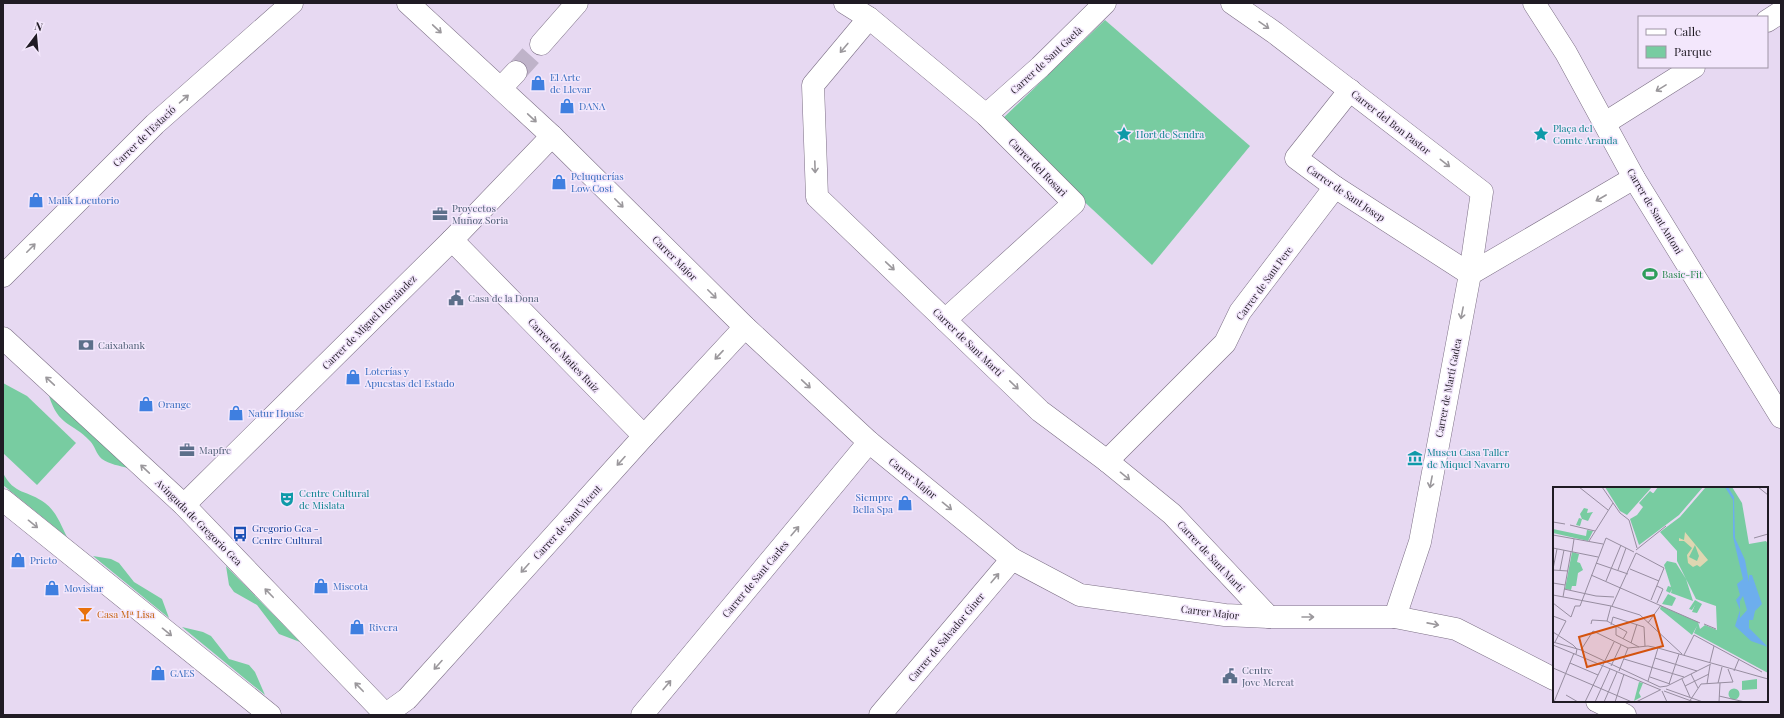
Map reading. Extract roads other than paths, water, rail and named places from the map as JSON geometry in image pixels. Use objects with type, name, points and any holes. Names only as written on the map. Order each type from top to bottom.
[{"type":"street","name":"Carrer de l'Estació","points":[[3,276],[155,124],[292,3]]},
{"type":"street","name":"Carrer Major","points":[[408,3],[552,136],[745,326],[869,442],[1012,559],[1080,595],[1225,615],[1269,617],[1395,617],[1456,629],[1553,678]]},
{"type":"street","points":[[541,44],[577,3]]},
{"type":"street","name":"Carrer del Rosari","points":[[846,3],[869,18],[986,115],[1074,203],[945,320]]},
{"type":"street","name":"Carrer de Sant Gaetà","points":[[986,115],[1040,66],[1105,3]]},
{"type":"street","name":"Carrer del Bon Pastor","points":[[1232,3],[1275,33],[1482,192],[1470,274]]},
{"type":"street","name":"Carrer de Sant Antoni","points":[[1534,3],[1566,53],[1634,178],[1781,416]]},
{"type":"street","points":[[1768,20],[1781,12]]},
{"type":"street","name":"Carrer de Sant Martí","points":[[869,18],[813,85],[817,197],[1040,411],[1107,461],[1172,514],[1269,617]]},
{"type":"street","points":[[1605,123],[1692,68]]},
{"type":"street","points":[[501,88],[516,72]]},
{"type":"street","name":"Carrer de Sant Josep","points":[[1350,90],[1296,158],[1335,187],[1470,274]]},
{"type":"street","name":"Carrer de Miguel Hernández","points":[[184,505],[452,240],[552,136]]},
{"type":"street","points":[[1470,274],[1634,178]]},
{"type":"street","name":"Carrer de Sant Pere","points":[[1107,461],[1225,343],[1240,312],[1335,187]]},
{"type":"street","name":"Carrer de Maties Ruiz","points":[[452,240],[644,436]]},
{"type":"street","name":"Carrer de Martí Gadea","points":[[1395,617],[1420,542],[1470,274]]},
{"type":"street","name":"Carrer de Sant Vicent","points":[[386,715],[407,699],[745,326]]},
{"type":"street","name":"Avinguda de Gregorio Gea","points":[[3,338],[184,505],[386,715]]},
{"type":"street","name":"Carrer de Sant Carles","points":[[642,715],[869,442]]},
{"type":"street","points":[[3,500],[270,715]]},
{"type":"street","name":"Carrer de Salvador Giner","points":[[880,715],[1012,559]]},
{"type":"street","points":[[1599,702],[1625,715]]},
{"type":"tunnel","points":[[516,72],[541,44]]},
{"type":"place","name":"El Arte de Llevar","points":[[538,83]]},
{"type":"place","name":"DANA","points":[[567,106]]},
{"type":"place","name":"Hort de Sendra","points":[[1124,134]]},
{"type":"place","name":"Plaça del Comte Aranda","points":[[1541,134]]},
{"type":"place","name":"Peluquerías Low Cost","points":[[559,182]]},
{"type":"place","name":"Malik Locutorio","points":[[36,200]]},
{"type":"place","name":"Proyectos Muñoz Soria","points":[[440,214]]},
{"type":"place","name":"Basic-Fit","points":[[1650,274]]},
{"type":"place","name":"Casa de la Dona","points":[[456,298]]},
{"type":"place","name":"Caixabank","points":[[86,345]]},
{"type":"place","name":"Loterías y Apuestas del Estado","points":[[353,377]]},
{"type":"place","name":"Orange","points":[[146,404]]},
{"type":"place","name":"Natur House","points":[[236,413]]},
{"type":"place","name":"Mapfre","points":[[187,450]]},
{"type":"place","name":"Museu Casa Taller de Miquel Navarro","points":[[1415,458]]},
{"type":"place","name":"Centre Cultural de Mislata","points":[[287,499]]},
{"type":"place","name":"Siempre Bella Spa","points":[[905,503]]},
{"type":"place","name":"Gregorio Gea - Centre Cultural","points":[[240,534]]},
{"type":"place","name":"Prieto","points":[[18,560]]},
{"type":"place","name":"Miscota","points":[[321,586]]},
{"type":"place","name":"Movistar","points":[[52,588]]},
{"type":"place","name":"Casa Mª Lisa","points":[[85,614]]},
{"type":"place","name":"Rivera","points":[[357,627]]},
{"type":"place","name":"GAES","points":[[158,673]]},
{"type":"place","name":"Centre Jove Mercat","points":[[1230,676]]}]
